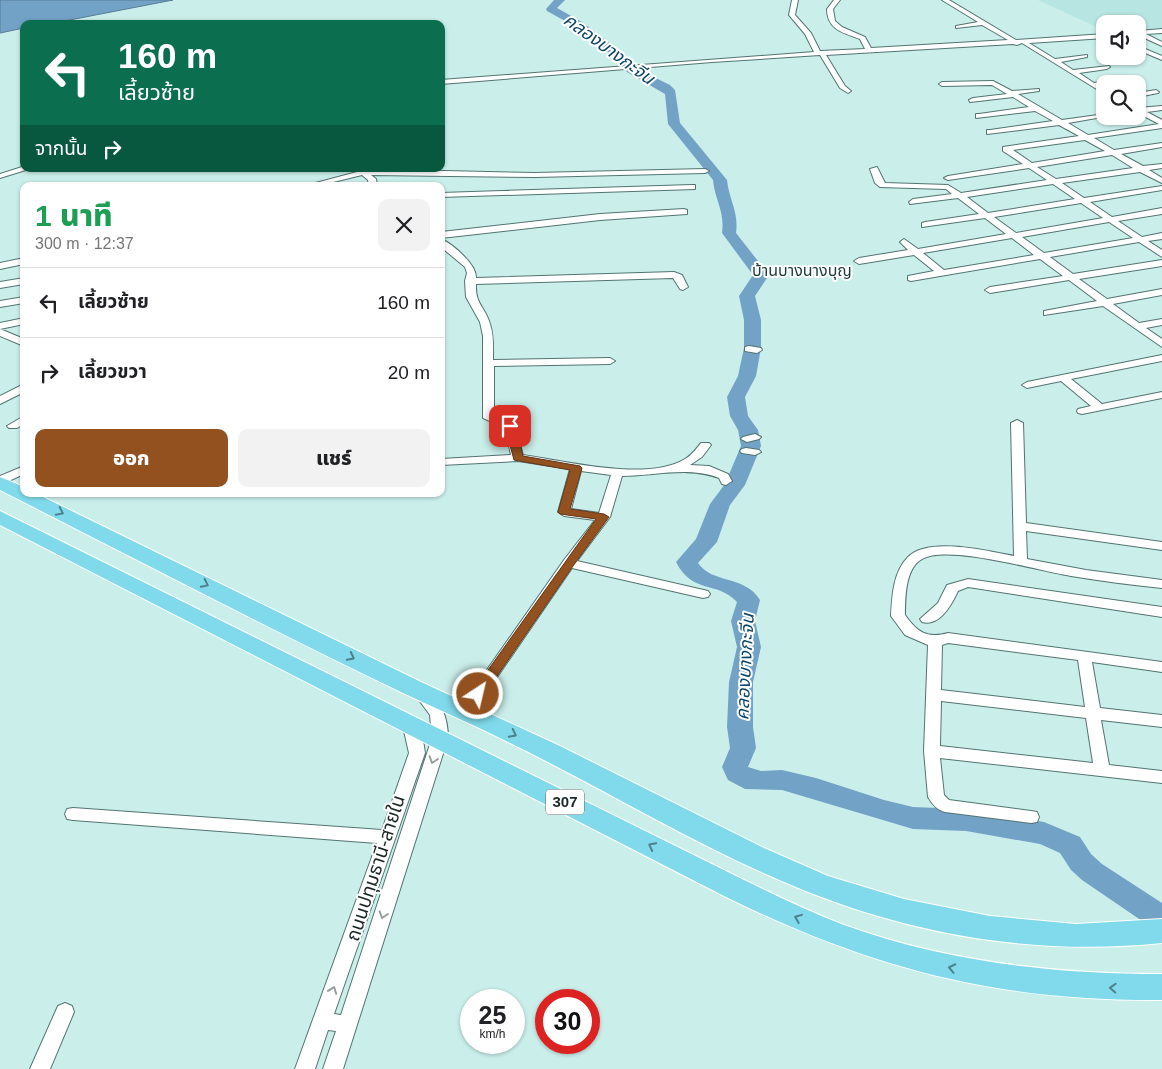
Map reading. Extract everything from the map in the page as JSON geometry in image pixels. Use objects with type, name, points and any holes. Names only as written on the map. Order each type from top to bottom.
[{"type":"main road","name":"307","points":[[0,482],[20,491]]},
{"type":"main road","points":[[1,513],[15,497],[34,498]]},
{"type":"main road","name":"307","points":[[34,498],[413,688],[466,711],[765,861],[821,885],[920,915],[1013,931],[1106,936],[1162,931]]},
{"type":"main road","name":"307","points":[[1,513],[734,888],[842,936],[951,968],[1001,977],[1122,988],[1162,987]]},
{"type":"street","points":[[795,0],[792,15],[808,33],[842,87],[848,91]]},
{"type":"street","points":[[837,0],[830,9],[831,20],[840,30],[863,38],[869,51]]},
{"type":"street","points":[[945,0],[1017,43]]},
{"type":"street","points":[[958,27],[983,23]]},
{"type":"street","points":[[1146,32],[1162,31]]},
{"type":"street","points":[[445,82],[820,54],[1025,43],[1096,37]]},
{"type":"street","points":[[1146,37],[1162,44]]},
{"type":"street","points":[[1025,43],[1096,87]]},
{"type":"street","points":[[1146,51],[1162,58]]},
{"type":"street","points":[[1054,61],[1085,56]]},
{"type":"street","points":[[1072,72],[1106,67]]},
{"type":"street","points":[[942,84],[993,83],[1162,181]]},
{"type":"street","points":[[1092,85],[1096,84]]},
{"type":"street","points":[[973,100],[1038,90]]},
{"type":"street","points":[[1146,94],[1156,92]]},
{"type":"street","points":[[979,116],[1038,108]]},
{"type":"street","points":[[1146,110],[1162,108]]},
{"type":"street","points":[[1146,115],[1162,124]]},
{"type":"street","points":[[990,132],[1096,117]]},
{"type":"street","points":[[1162,124],[1006,149],[1162,254]]},
{"type":"street","points":[[948,178],[1162,145]]},
{"type":"street","points":[[913,202],[1162,166]]},
{"type":"street","points":[[874,169],[879,183],[883,185],[948,187],[1162,344]]},
{"type":"street","points":[[0,176],[20,170]]},
{"type":"street","points":[[404,172],[535,175],[705,170]]},
{"type":"street","points":[[322,182],[357,172]]},
{"type":"street","points":[[362,172],[372,179],[372,182]]},
{"type":"street","points":[[445,195],[692,187]]},
{"type":"street","points":[[925,225],[1162,188]]},
{"type":"street","points":[[859,261],[1162,211]]},
{"type":"street","points":[[445,234],[600,217],[684,212]]},
{"type":"street","points":[[911,278],[1162,236]]},
{"type":"street","points":[[904,242],[942,273]]},
{"type":"street","points":[[445,245],[469,266],[472,273],[470,297],[485,322],[488,336],[489,418],[510,426],[518,458]]},
{"type":"street","points":[[0,266],[20,262]]},
{"type":"street","points":[[990,290],[1162,263]]},
{"type":"street","points":[[470,281],[674,275],[679,277],[683,286]]},
{"type":"street","points":[[0,284],[20,282]]},
{"type":"street","points":[[1047,313],[1162,292]]},
{"type":"street","points":[[0,304],[20,301]]},
{"type":"street","points":[[1138,326],[1162,322]]},
{"type":"street","points":[[0,326],[20,323]]},
{"type":"street","points":[[0,332],[20,341]]},
{"type":"street","points":[[1027,385],[1162,358]]},
{"type":"street","points":[[487,363],[610,361]]},
{"type":"street","points":[[1063,378],[1100,408]]},
{"type":"street","points":[[0,401],[20,389]]},
{"type":"street","points":[[11,395],[20,397]]},
{"type":"street","points":[[1082,411],[1162,395]]},
{"type":"street","points":[[13,426],[20,422]]},
{"type":"street","points":[[1017,422],[1021,562]]},
{"type":"street","points":[[672,467],[695,459],[701,454],[705,445]]},
{"type":"street","points":[[445,462],[518,458],[617,473],[672,467],[717,472],[724,476],[726,482]]},
{"type":"street","points":[[0,482],[20,467]]},
{"type":"street","points":[[576,468],[564,512],[604,517]]},
{"type":"street","points":[[466,711],[569,563],[604,517],[617,473]]},
{"type":"street","points":[[1021,526],[1162,546]]},
{"type":"street","points":[[1162,584],[950,550],[935,550],[915,556],[902,577],[898,616],[910,632],[935,642],[948,638],[1162,667]]},
{"type":"street","points":[[569,563],[703,594]]},
{"type":"street","points":[[926,619],[943,608],[952,588],[968,583],[1162,612]]},
{"type":"street","points":[[935,642],[932,751],[936,797],[946,806],[1031,817]]},
{"type":"street","points":[[1084,656],[1102,770]]},
{"type":"street","name":"ถนนปทุมธานี-สายใน","points":[[333,1069],[440,738],[440,726],[436,710],[413,688]]},
{"type":"street","points":[[934,695],[1162,721]]},
{"type":"street","name":"ถนนปทุมธานี-สายใน","points":[[305,1069],[417,753],[415,740],[408,722]]},
{"type":"street","points":[[932,751],[1162,778]]},
{"type":"street","points":[[74,814],[387,837]]},
{"type":"street","points":[[40,1069],[65,1012]]},
{"type":"street","points":[[321,1021],[347,1024]]},
{"type":"shaded area","points":[[0,0],[173,0],[70,20],[20,20],[20,29],[0,33]]},
{"type":"shaded area","points":[[1038,0],[1162,0],[1162,28],[1146,29],[1146,15],[1096,15],[1096,27]]},
{"type":"waterway","name":"คลองบางกะจีน","points":[[560,0],[551,9],[578,24],[618,55],[631,70],[666,88],[671,93],[674,124],[720,180],[721,191],[731,218],[729,233],[761,275],[747,296],[753,320],[753,348],[747,376],[736,397],[739,416],[748,430],[751,446],[735,485],[720,504],[706,542],[687,562],[691,570],[698,576],[733,588],[749,600],[743,621],[749,647],[741,682],[740,727],[743,748],[735,767],[737,773],[745,779],[761,781],[782,780],[816,788],[883,811],[913,818],[966,820],[1044,833],[1070,845],[1081,862],[1092,872],[1155,914]]},
{"type":"district","name":"บ้านบางนางบุญ","points":[[802,270]]},
{"type":"route","points":[[478,694],[569,563],[604,517],[564,512],[576,468],[518,458],[516,441],[510,426]]}]
